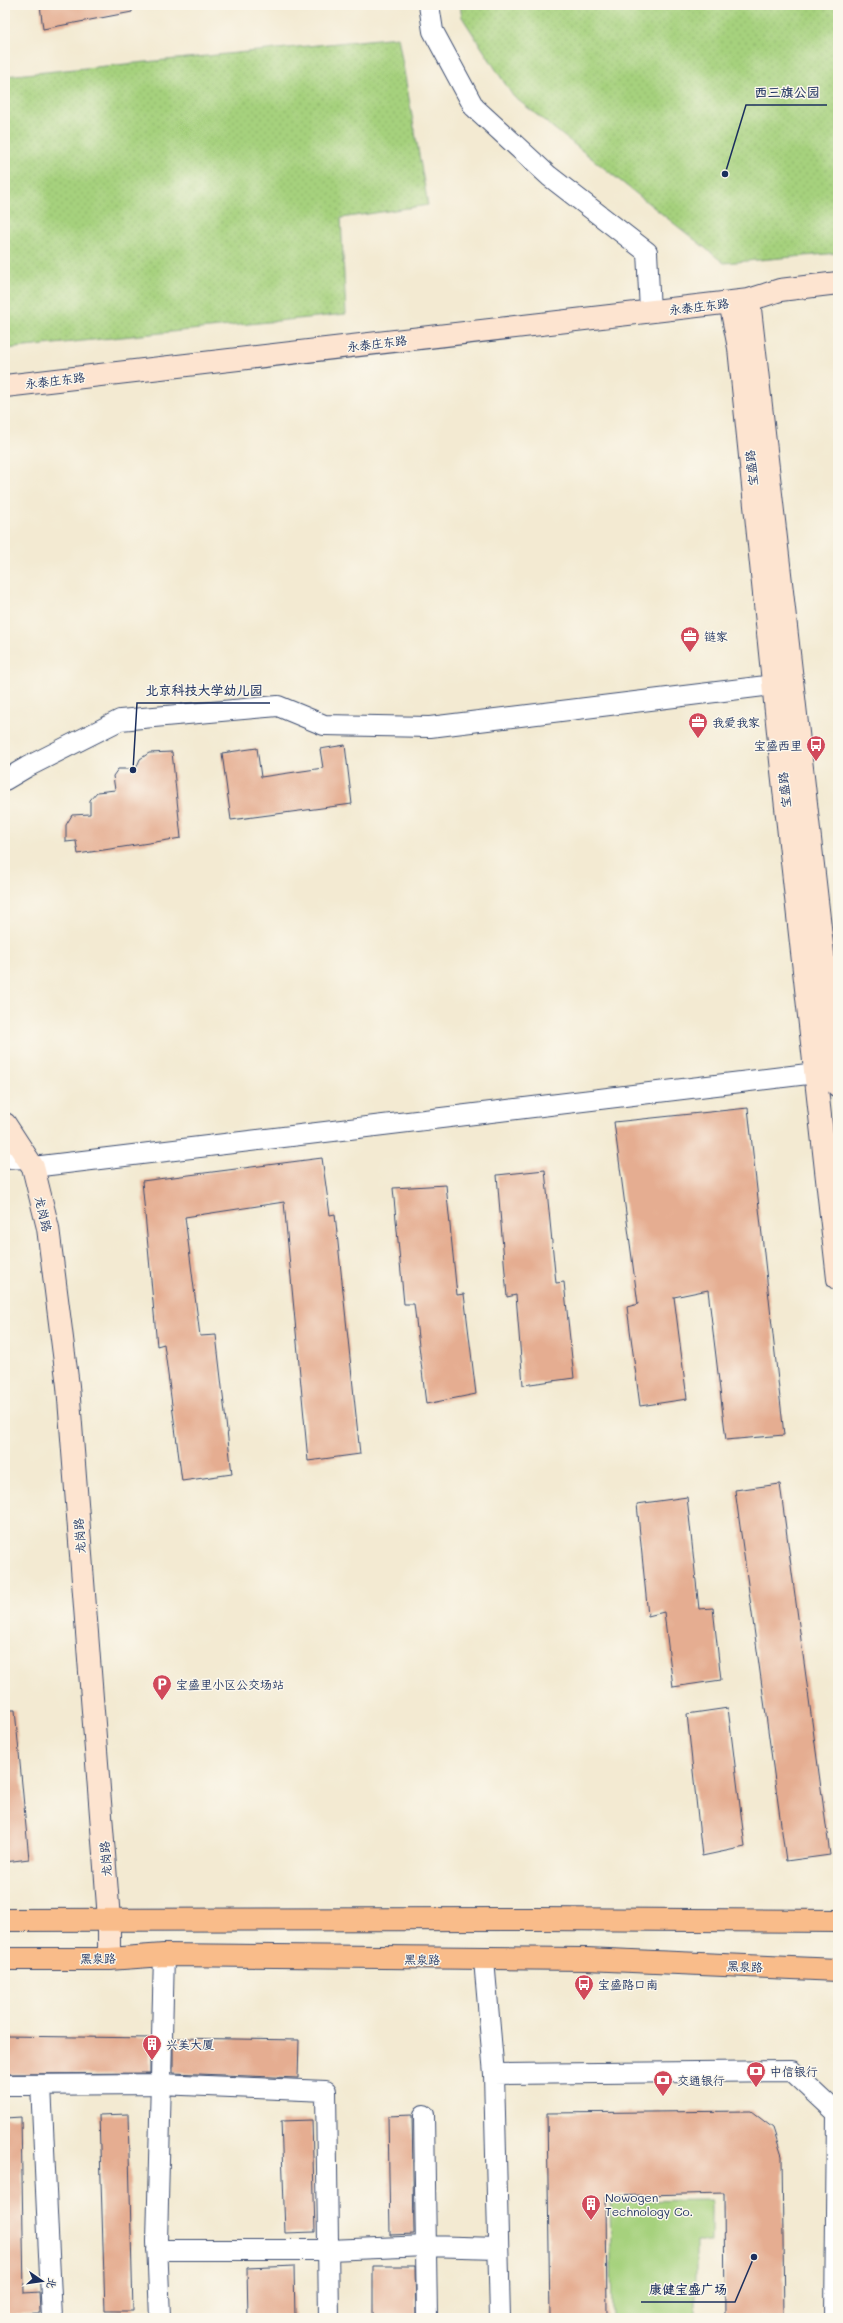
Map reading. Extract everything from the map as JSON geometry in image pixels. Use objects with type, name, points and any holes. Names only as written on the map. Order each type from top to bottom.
[{"type":"main road","points":[[5,1920],[838,1921]]},
{"type":"main road","name":"黑泉路","points":[[5,1959],[109,1959],[164,1955],[484,1960],[586,1959],[838,1970]]},
{"type":"street","points":[[428,5],[433,31],[474,107],[549,176],[646,252],[650,312]]},
{"type":"street","name":"永泰庄东路","points":[[5,386],[740,301],[780,290],[838,284]]},
{"type":"street","name":"永泰庄东路","points":[[740,301],[782,304],[838,299]]},
{"type":"street","name":"宝盛路","points":[[740,301],[739,348],[772,684],[838,1278]]},
{"type":"street","name":"宝盛路","points":[[740,301],[838,1086]]},
{"type":"street","points":[[5,780],[27,767],[120,720],[278,706],[324,725],[430,727],[772,684]]},
{"type":"street","points":[[5,1159],[30,1163],[816,1073]]},
{"type":"street","name":"龙岗路","points":[[5,1124],[30,1163],[48,1228],[68,1386],[109,1919],[109,1959]]},
{"type":"street","points":[[160,2318],[157,2250],[164,1955]]},
{"type":"street","points":[[484,1960],[494,2074],[500,2318]]},
{"type":"street","points":[[494,2074],[792,2071],[837,2113],[835,2318]]},
{"type":"street","points":[[5,2085],[160,2084],[326,2091],[329,2318]]},
{"type":"street","points":[[42,2085],[52,2318]]},
{"type":"street","points":[[424,2115],[427,2318]]},
{"type":"street","points":[[157,2250],[329,2250],[426,2243],[498,2248]]},
{"type":"green space","points":[[460,5],[838,5],[838,253],[724,263],[513,96],[462,17]]},
{"type":"green space","points":[[398,37],[428,205],[341,218],[346,314],[5,349],[5,76]]},
{"type":"green space","points":[[711,2200],[711,2242],[696,2242],[696,2315],[653,2318],[612,2318],[610,2201]]},
{"type":"building","points":[[40,5],[132,5],[132,12],[43,29]]},
{"type":"building","points":[[345,745],[352,804],[231,820],[222,753],[257,748],[261,777],[323,768],[320,749]]},
{"type":"building","points":[[172,752],[181,838],[78,854],[76,841],[66,842],[66,825],[72,815],[90,814],[90,800],[97,792],[115,790],[113,776],[118,769],[136,769],[140,759],[149,753]]},
{"type":"building","points":[[748,1108],[784,1435],[726,1440],[708,1290],[674,1297],[687,1399],[640,1406],[627,1307],[638,1304],[614,1122]]},
{"type":"building","points":[[322,1158],[330,1215],[335,1214],[360,1454],[308,1461],[284,1202],[185,1217],[200,1336],[216,1335],[232,1474],[182,1481],[164,1344],[157,1346],[142,1181]]},
{"type":"building","points":[[545,1170],[556,1283],[564,1282],[574,1378],[523,1385],[516,1295],[507,1297],[497,1175]]},
{"type":"building","points":[[446,1185],[457,1295],[464,1294],[476,1394],[426,1404],[414,1304],[404,1304],[393,1188]]},
{"type":"building","points":[[780,1484],[830,1855],[786,1861],[735,1490]]},
{"type":"building","points":[[687,1497],[699,1609],[713,1608],[721,1680],[673,1687],[664,1612],[648,1616],[637,1504]]},
{"type":"building","points":[[728,1708],[745,1847],[702,1856],[687,1714]]},
{"type":"building","points":[[5,1710],[15,1710],[29,1859],[5,1862]]},
{"type":"building","points":[[5,2036],[150,2038],[150,2073],[5,2074]]},
{"type":"building","points":[[173,2038],[299,2040],[298,2078],[173,2073]]},
{"type":"building","points":[[751,2111],[773,2128],[782,2156],[784,2318],[725,2318],[724,2193],[606,2196],[607,2318],[550,2318],[547,2113]]},
{"type":"building","points":[[128,2114],[133,2311],[105,2311],[99,2115]]},
{"type":"building","points":[[412,2115],[414,2234],[390,2235],[388,2116]]},
{"type":"building","points":[[21,2117],[24,2293],[39,2292],[40,2313],[5,2314],[5,2118]]},
{"type":"building","points":[[312,2120],[315,2232],[285,2233],[281,2121]]},
{"type":"building","points":[[294,2266],[295,2318],[248,2318],[247,2268]]},
{"type":"building","points":[[373,2266],[415,2266],[416,2318],[373,2318]]},
{"type":"place","name":"西三旗公园","points":[[725,174]]},
{"type":"place","name":"链家","points":[[690,653]]},
{"type":"place","name":"我爱我家","points":[[698,739]]},
{"type":"place","name":"宝盛西里","points":[[816,762]]},
{"type":"place","name":"北京科技大学幼儿园","points":[[133,770]]},
{"type":"place","name":"宝盛里小区公交场站","points":[[162,1701]]},
{"type":"place","name":"宝盛路口南","points":[[584,2001]]},
{"type":"place","name":"兴美大厦","points":[[152,2061]]},
{"type":"place","name":"中信银行","points":[[756,2088]]},
{"type":"place","name":"交通银行","points":[[663,2097]]},
{"type":"place","name":"Nowogen Technology Co.","points":[[591,2221]]},
{"type":"place","name":"康健宝盛广场","points":[[754,2257]]}]
